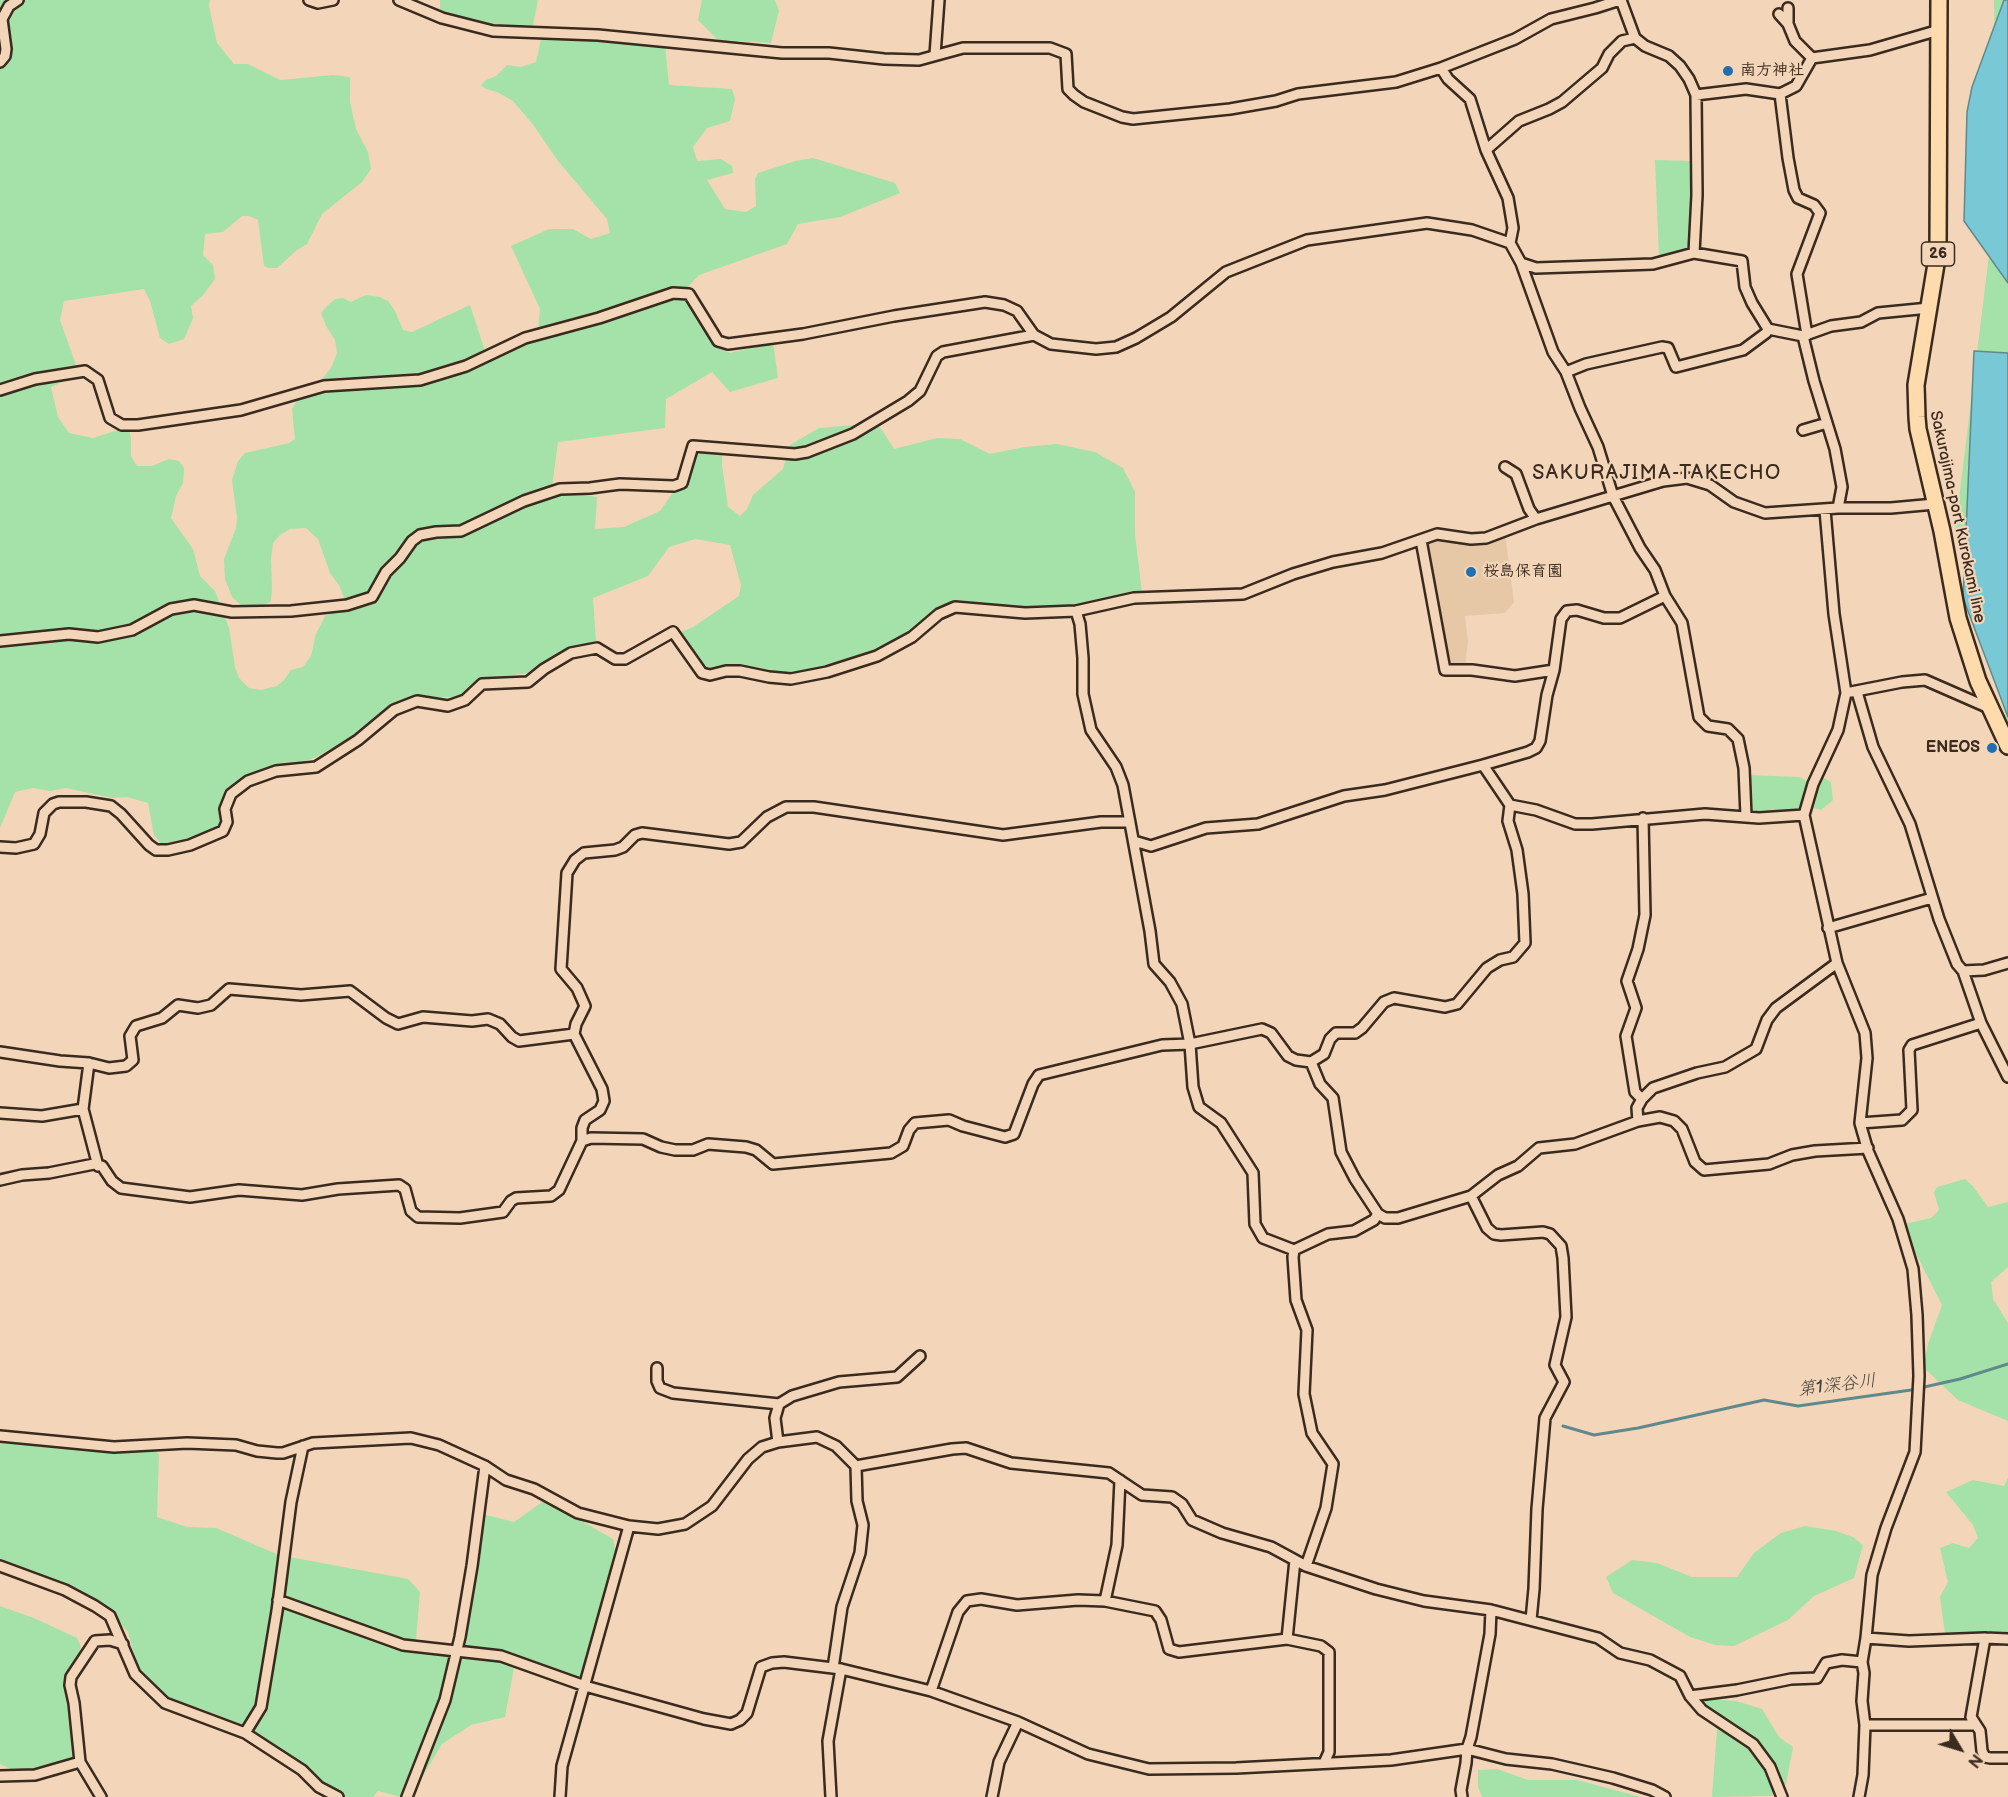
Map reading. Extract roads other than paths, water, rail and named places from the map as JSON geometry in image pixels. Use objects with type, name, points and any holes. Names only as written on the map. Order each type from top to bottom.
[{"type":"main road","name":"Sakurajima-port Kurokami line","points":[[1939,0],[1938,252],[1916,385],[1918,429],[1958,618],[1978,681],[2008,746]]},
{"type":"street","points":[[0,62],[5,56],[6,49],[2,19],[9,6],[18,0]]},
{"type":"street","points":[[309,0],[318,3],[333,0]]},
{"type":"street","points":[[399,0],[442,18],[493,31],[598,35],[782,53],[829,52],[884,59],[919,60],[963,48],[1050,48],[1066,54],[1068,89],[1074,95],[1084,102],[1133,119],[1230,109],[1276,101],[1298,94],[1396,82],[1441,68],[1515,39],[1551,19],[1620,0],[1635,38],[1645,46],[1669,56],[1680,66],[1696,95],[1694,253]]},
{"type":"street","points":[[935,55],[939,0]]},
{"type":"street","points":[[1788,8],[1788,24]]},
{"type":"street","points":[[1779,14],[1788,24],[1795,40],[1812,58]]},
{"type":"street","points":[[1812,58],[1870,50],[1939,30]]},
{"type":"street","points":[[1486,150],[1519,120],[1562,102],[1602,68],[1609,54],[1622,41],[1635,38]]},
{"type":"street","points":[[1696,95],[1746,89],[1780,94],[1796,86],[1812,58]]},
{"type":"street","points":[[1441,68],[1448,79],[1470,99],[1486,150],[1508,198],[1514,228],[1510,243]]},
{"type":"street","points":[[1780,94],[1794,190],[1798,198],[1814,205],[1820,213],[1797,274],[1805,335],[1842,486],[1838,508]]},
{"type":"street","points":[[0,390],[35,379],[85,371],[98,380],[110,418],[122,425],[138,425],[241,410],[324,386],[420,380],[466,366],[525,338],[599,318],[672,293],[689,294],[718,341],[728,345],[985,302],[1004,305],[1017,311],[1034,335],[1051,344],[1096,349],[1116,347],[1136,339],[1171,317],[1226,272],[1307,240],[1426,223],[1472,230],[1510,243],[1521,263],[1552,352],[1566,372],[1598,447],[1613,496],[1640,548],[1655,570],[1665,596],[1683,623],[1699,717],[1708,726],[1728,729],[1738,740],[1744,768],[1746,816]]},
{"type":"street","points":[[1521,263],[1536,268],[1653,264],[1694,253],[1742,261],[1745,287],[1768,329],[1805,335],[1831,326],[1861,322],[1878,313],[1929,308]]},
{"type":"street","points":[[1566,372],[1594,361],[1662,346],[1668,348],[1676,367],[1743,350],[1768,329]]},
{"type":"street","points":[[0,641],[69,634],[98,637],[132,630],[171,609],[194,605],[232,612],[291,611],[347,605],[372,597],[386,572],[412,541],[420,535],[461,531],[524,501],[561,489],[620,484],[674,486],[681,483],[693,446],[795,454],[807,452],[853,434],[908,401],[920,391],[938,356],[943,352],[1034,335]]},
{"type":"street","points":[[1803,430],[1827,423]]},
{"type":"street","points":[[1505,467],[1516,474],[1529,509],[1536,519]]},
{"type":"street","points":[[0,847],[16,848],[34,844],[40,834],[44,813],[53,804],[59,802],[86,802],[111,806],[156,850],[168,850],[190,844],[223,831],[227,822],[225,809],[231,794],[248,781],[276,771],[316,767],[357,740],[394,710],[417,701],[448,706],[465,700],[483,684],[528,682],[544,669],[571,653],[597,648],[615,659],[625,659],[673,632],[702,673],[710,675],[740,670],[769,677],[791,679],[827,672],[877,656],[912,637],[939,614],[955,607],[1025,613],[1076,611],[1134,598],[1243,594],[1293,574],[1333,562],[1382,553],[1437,534],[1471,539],[1486,538],[1536,519],[1663,481],[1687,478],[1710,485],[1734,502],[1765,513],[1935,504]]},
{"type":"street","points":[[1825,510],[1838,640],[1846,693],[1838,730],[1814,784],[1804,815],[1837,963],[1864,1033],[1867,1058],[1860,1123],[1898,1219],[1913,1269],[1919,1377],[1915,1452],[1886,1528],[1872,1575],[1862,1662],[1864,1674],[1862,1701],[1865,1725],[1863,1775],[1859,1797]]},
{"type":"street","points":[[1421,540],[1445,670],[1472,670],[1515,676],[1554,670]]},
{"type":"street","points":[[1134,841],[1151,846],[1206,828],[1258,824],[1344,796],[1385,790],[1528,752],[1536,748],[1540,741],[1561,619],[1567,611],[1577,610],[1604,618],[1620,618],[1665,596]]},
{"type":"street","points":[[1076,611],[1082,635],[1083,694],[1091,730],[1116,767],[1123,785],[1154,964],[1170,982],[1182,1004],[1190,1044],[1193,1087],[1199,1107],[1221,1123],[1253,1173],[1256,1224],[1263,1238],[1294,1254]]},
{"type":"street","points":[[1846,693],[1925,680],[1992,709]]},
{"type":"street","points":[[1857,692],[1873,747],[1910,824],[1932,898],[1957,964],[1964,971],[1981,1023],[2008,1077]]},
{"type":"street","points":[[582,1141],[591,1138],[643,1139],[675,1150],[693,1150],[708,1144],[746,1147],[756,1150],[773,1164],[891,1153],[903,1146],[909,1130],[915,1123],[949,1120],[1005,1137],[1014,1134],[1033,1084],[1040,1075],[1162,1045],[1190,1044],[1262,1029],[1270,1033],[1288,1056],[1296,1060],[1311,1062],[1324,1054],[1330,1039],[1336,1033],[1355,1033],[1384,1002],[1394,998],[1444,1007],[1457,1004],[1487,968],[1500,960],[1513,957],[1519,951],[1525,943],[1526,934],[1517,850],[1508,821],[1510,805],[1483,765]]},
{"type":"street","points":[[1510,805],[1536,810],[1575,824],[1705,814],[1759,818],[1804,815]]},
{"type":"street","points":[[0,1179],[50,1173],[94,1164],[102,1166],[112,1181],[121,1188],[190,1197],[239,1190],[302,1195],[338,1189],[399,1185],[405,1189],[411,1211],[418,1217],[460,1218],[503,1212],[516,1198],[551,1196],[559,1190],[582,1141],[582,1128],[585,1120],[600,1110],[604,1101],[602,1089],[574,1034],[585,1006],[577,988],[561,969],[567,873],[575,860],[584,853],[615,850],[635,835],[642,833],[729,844],[741,842],[767,817],[786,807],[814,807],[1003,835],[1101,822],[1130,822]]},
{"type":"street","points":[[1642,1099],[1635,1092],[1626,1036],[1635,1008],[1627,981],[1638,949],[1645,915],[1643,818]]},
{"type":"street","points":[[1828,928],[1932,898]]},
{"type":"street","points":[[1638,1121],[1637,1108],[1653,1088],[1725,1066],[1756,1049],[1767,1020],[1776,1008],[1837,963]]},
{"type":"street","points":[[1964,971],[1984,970],[2008,963]]},
{"type":"street","points":[[0,1052],[60,1062],[89,1063],[109,1068],[126,1066],[133,1060],[130,1036],[136,1026],[162,1018],[178,1005],[198,1008],[211,1005],[229,989],[301,995],[350,991],[386,1018],[398,1024],[423,1017],[472,1021],[488,1019],[500,1023],[512,1037],[519,1041],[574,1034]]},
{"type":"street","points":[[1860,1123],[1902,1120],[1912,1110],[1909,1050],[1912,1045],[1981,1023]]},
{"type":"street","points":[[1311,1062],[1320,1084],[1334,1098],[1341,1152],[1354,1179],[1378,1214],[1385,1218],[1398,1218],[1471,1196],[1498,1175],[1518,1166],[1539,1148],[1575,1144],[1638,1121],[1660,1117],[1674,1120],[1682,1129],[1695,1162],[1704,1170],[1769,1164],[1792,1155],[1815,1151],[1868,1148]]},
{"type":"street","points":[[89,1063],[83,1109],[98,1166]]},
{"type":"street","points":[[0,1113],[42,1116],[83,1109]]},
{"type":"street","points":[[1471,1196],[1487,1228],[1494,1234],[1543,1232],[1550,1234],[1561,1246],[1566,1317],[1555,1365],[1564,1382],[1545,1418],[1531,1620]]},
{"type":"street","points":[[1294,1254],[1328,1234],[1354,1231],[1374,1220],[1378,1214]]},
{"type":"street","points":[[1294,1254],[1296,1300],[1307,1330],[1304,1394],[1312,1433],[1333,1464],[1326,1508],[1306,1566]]},
{"type":"street","points":[[657,1368],[657,1381],[660,1388],[673,1393],[779,1404],[792,1396],[839,1383],[897,1377],[920,1356]]},
{"type":"street","points":[[778,1442],[775,1418],[779,1404]]},
{"type":"street","points":[[0,1436],[114,1447],[187,1443],[236,1445],[257,1451],[277,1453],[313,1443],[411,1438],[439,1445],[485,1466],[506,1480],[534,1489],[578,1513],[629,1526],[658,1529],[685,1524],[712,1506],[748,1460],[762,1447],[778,1442],[817,1437],[836,1446],[856,1466],[857,1501],[863,1525],[860,1552],[842,1606],[828,1741],[831,1797]]},
{"type":"street","points":[[245,1732],[261,1707],[291,1502],[303,1446]]},
{"type":"street","points":[[856,1466],[966,1448],[1011,1463],[1108,1473],[1142,1495],[1172,1497],[1182,1504],[1192,1520],[1222,1533],[1271,1547],[1306,1566],[1376,1589],[1424,1601],[1491,1610],[1598,1638],[1620,1653],[1650,1660],[1680,1676],[1690,1696],[1702,1710],[1753,1744],[1770,1767],[1782,1797]]},
{"type":"street","points":[[407,1797],[445,1700],[457,1651],[472,1566],[485,1466]]},
{"type":"street","points":[[1105,1601],[1117,1545],[1120,1480]]},
{"type":"street","points":[[560,1797],[562,1766],[629,1526]]},
{"type":"street","points":[[1287,1639],[1295,1560]]},
{"type":"street","points":[[0,1566],[65,1590],[95,1606],[110,1617],[135,1674],[165,1702],[245,1732],[302,1770],[319,1787],[338,1797]]},
{"type":"street","points":[[931,1691],[958,1612],[967,1601],[981,1599],[1017,1605],[1078,1600],[1105,1601],[1155,1611],[1161,1620],[1169,1649],[1179,1652],[1287,1639],[1321,1646],[1329,1652],[1329,1752],[1324,1763]]},
{"type":"street","points":[[278,1600],[403,1645],[501,1656],[585,1686],[704,1719],[731,1724],[740,1720],[747,1713],[761,1667],[784,1662],[837,1668],[931,1691],[1018,1722],[1088,1754],[1149,1769],[1236,1768],[1391,1760],[1467,1749],[1506,1759],[1552,1764],[1613,1778],[1652,1790],[1665,1797]]},
{"type":"street","points":[[1462,1797],[1467,1749],[1490,1634],[1491,1610]]},
{"type":"street","points":[[1866,1638],[1909,1641],[2008,1639]]},
{"type":"street","points":[[1985,1638],[1971,1717],[1980,1731],[1982,1751],[1985,1757],[2008,1758]]},
{"type":"street","points":[[100,1797],[80,1762],[70,1685],[72,1677],[95,1641],[110,1640],[123,1644]]},
{"type":"street","points":[[1690,1696],[1737,1690],[1791,1679],[1817,1678],[1826,1663],[1842,1660],[1862,1662]]},
{"type":"street","points":[[992,1797],[999,1762],[1018,1722]]},
{"type":"street","points":[[1865,1725],[1975,1725]]},
{"type":"street","points":[[0,1776],[34,1775],[80,1762]]},
{"type":"water","points":[[2004,0],[2008,0],[2008,283],[1964,221],[1967,112],[1972,87]]},
{"type":"water","points":[[1974,351],[2008,353],[2008,717],[1963,598]]},
{"type":"waterway","name":"第1深谷川","points":[[1563,1426],[1594,1435],[1638,1428],[1764,1400],[1798,1406],[1911,1390],[1960,1379],[2008,1364]]},
{"type":"place","name":"南方神社","points":[[1728,71]]},
{"type":"place","name":"桜島保育園","points":[[1471,572]]},
{"type":"place","name":"ENEOS","points":[[1992,748]]},
{"type":"district","name":"SAKURAJIMA-TAKECHO","points":[[1657,474]]}]
